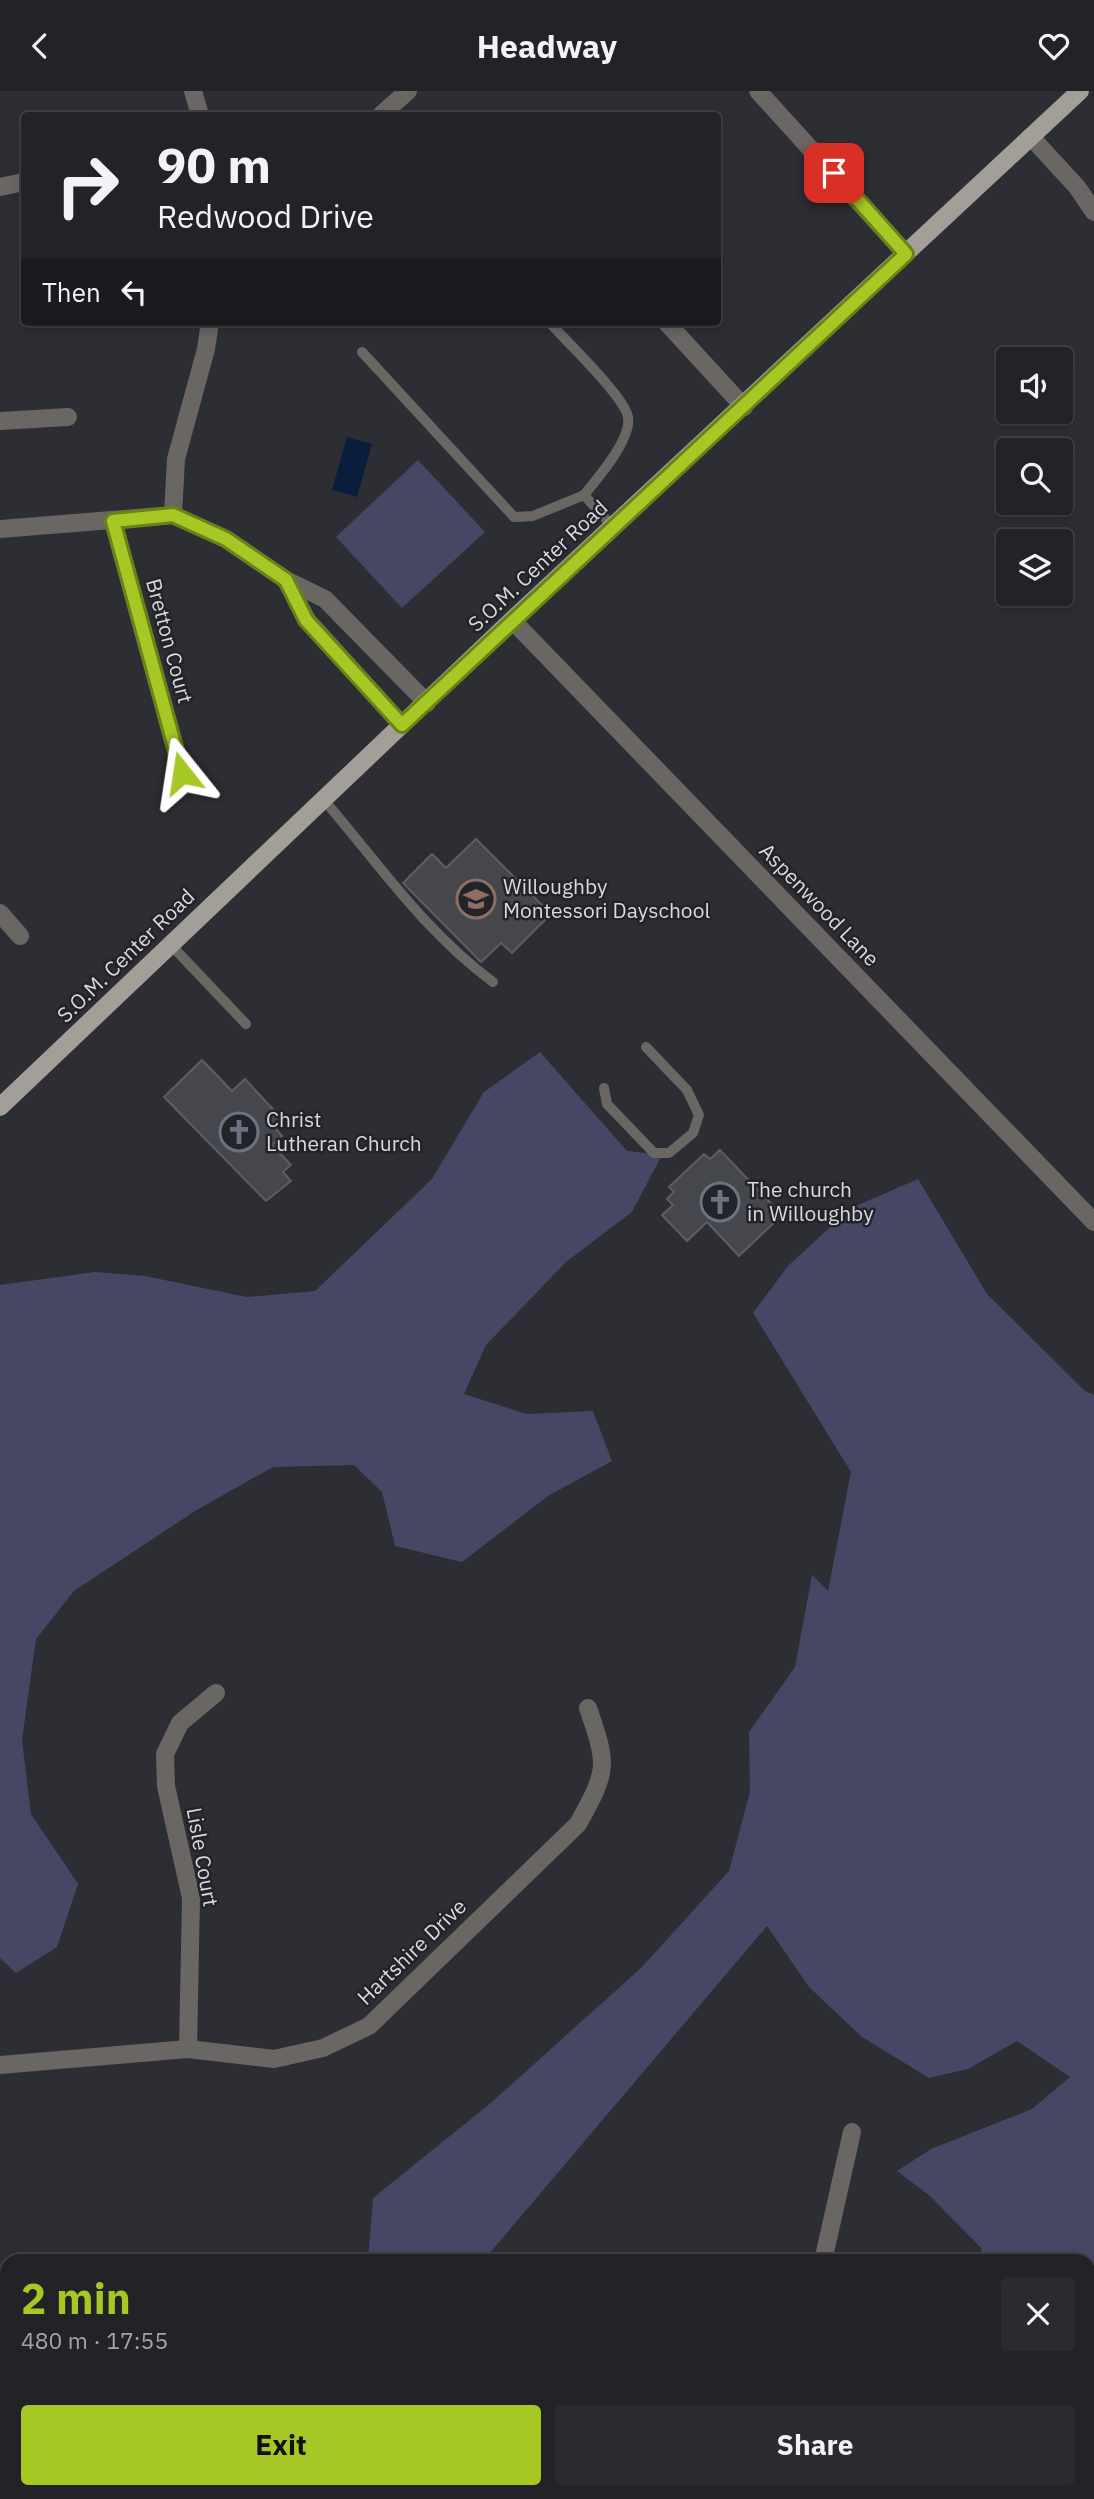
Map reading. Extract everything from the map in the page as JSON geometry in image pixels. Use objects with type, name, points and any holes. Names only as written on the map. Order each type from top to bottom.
[{"type":"main road","name":"S.O.M. Center Road","points":[[0,1107],[512,620],[744,407],[1080,91]]},
{"type":"street","points":[[193,91],[199,112]]},
{"type":"street","points":[[385,112],[408,91]]},
{"type":"street","points":[[758,91],[906,254]]},
{"type":"street","points":[[1031,137],[1077,187],[1094,212]]},
{"type":"street","points":[[0,187],[21,184]]},
{"type":"street","points":[[173,515],[176,459],[206,349],[209,326]]},
{"type":"street","points":[[670,326],[744,407]]},
{"type":"street","points":[[0,421],[68,417]]},
{"type":"street","points":[[0,529],[173,515],[226,539],[286,580],[325,599],[426,703]]},
{"type":"street","name":"Bretton Court","points":[[113,521],[182,773]]},
{"type":"street","points":[[286,580],[306,620],[402,725]]},
{"type":"street","name":"Aspenwood Lane","points":[[512,620],[1094,1222]]},
{"type":"street","points":[[0,913],[20,936]]},
{"type":"street","name":"Lisle Court","points":[[188,2049],[191,1898],[166,1786],[165,1754],[180,1723],[216,1693]]},
{"type":"street","name":"Hartshire Drive","points":[[0,2064],[188,2049],[274,2059],[323,2048],[369,2026],[578,1824],[601,1783],[602,1751],[588,1708]]},
{"type":"street","points":[[825,2254],[852,2132]]},
{"type":"lane","points":[[362,352],[514,517],[533,516],[584,495],[607,467],[626,432],[629,416],[618,396],[553,326]]},
{"type":"lane","points":[[584,495],[613,527]]},
{"type":"lane","points":[[324,800],[392,887],[475,968],[493,982]]},
{"type":"lane","points":[[171,945],[246,1024]]},
{"type":"lane","points":[[604,1088],[607,1104],[654,1153],[669,1153],[693,1133],[699,1115],[693,1101],[646,1047]]},
{"type":"shaded area","points":[[347,437],[372,444],[357,497],[332,490]]},
{"type":"shaded area","points":[[418,460],[485,532],[402,608],[336,537]]},
{"type":"shaded area","points":[[540,1052],[627,1151],[662,1155],[632,1212],[566,1262],[486,1345],[464,1394],[526,1414],[593,1411],[612,1461],[548,1496],[462,1562],[395,1546],[382,1492],[354,1465],[273,1467],[195,1511],[74,1591],[36,1639],[22,1740],[31,1814],[78,1884],[57,1947],[16,1973],[0,1958],[0,1285],[95,1272],[145,1276],[247,1297],[315,1291],[432,1179],[484,1092]]},
{"type":"shaded area","points":[[918,1179],[987,1294],[1085,1391],[1094,1395],[1094,2254],[979,2254],[982,2249],[930,2196],[897,2171],[931,2149],[1032,2109],[1070,2077],[1017,2041],[968,2069],[929,2078],[862,2037],[809,1987],[767,1926],[489,2254],[368,2254],[373,2198],[492,2102],[642,1967],[729,1871],[750,1792],[749,1732],[795,1667],[812,1575],[828,1591],[851,1472],[753,1313],[788,1266],[851,1208]]},
{"type":"building","name":"Willoughby Montessori Dayschool","points":[[476,839],[551,914],[512,953],[501,943],[481,962],[403,883],[432,854],[446,868]]},
{"type":"building","name":"Christ Lutheran Church","points":[[202,1060],[232,1091],[245,1079],[284,1121],[276,1129],[282,1136],[272,1145],[291,1165],[283,1172],[291,1181],[266,1201],[164,1097]]},
{"type":"building","name":"The church in Willoughby","points":[[720,1150],[782,1215],[739,1256],[707,1222],[687,1241],[662,1215],[673,1205],[667,1199],[674,1192],[669,1187],[704,1154],[710,1159]]},
{"type":"place","name":"Willoughby Montessori Dayschool","points":[[476,899]]},
{"type":"place","name":"Christ Lutheran Church","points":[[239,1132]]},
{"type":"place","name":"The church in Willoughby","points":[[720,1202]]},
{"type":"route","points":[[182,773],[113,521],[173,515],[226,539],[286,580],[306,620],[402,725],[906,254],[834,173]]}]
